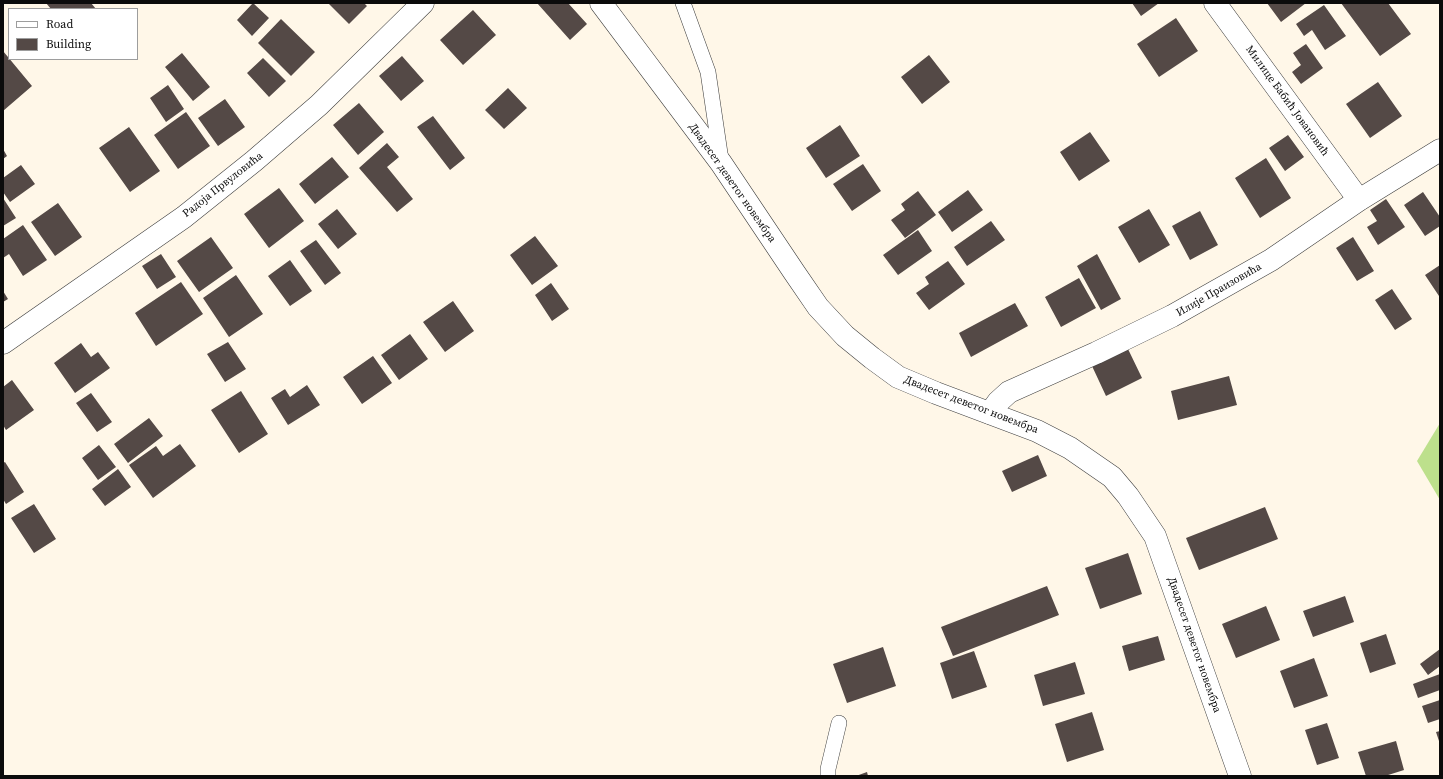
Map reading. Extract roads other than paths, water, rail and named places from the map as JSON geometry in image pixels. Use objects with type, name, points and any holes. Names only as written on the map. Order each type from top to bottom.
[{"type":"street","name":"Радоја Првуловића","points":[[3,343],[184,217],[254,161],[319,105],[423,3]]},
{"type":"street","name":"Милице Бабић Јовановић","points":[[1215,3],[1359,200]]},
{"type":"street","name":"Двадесет деветог новембра","points":[[603,4],[721,162],[814,301],[844,336],[898,377],[1037,431],[1070,448],[1112,477],[1128,496],[1155,536],[1240,776]]},
{"type":"street","name":"Илије Праизовића","points":[[990,412],[1009,392],[1096,353],[1172,316],[1271,260],[1359,200],[1440,150]]},
{"type":"lane","points":[[683,3],[708,72],[721,162]]},
{"type":"lane","points":[[828,776],[828,769],[839,723]]}]
